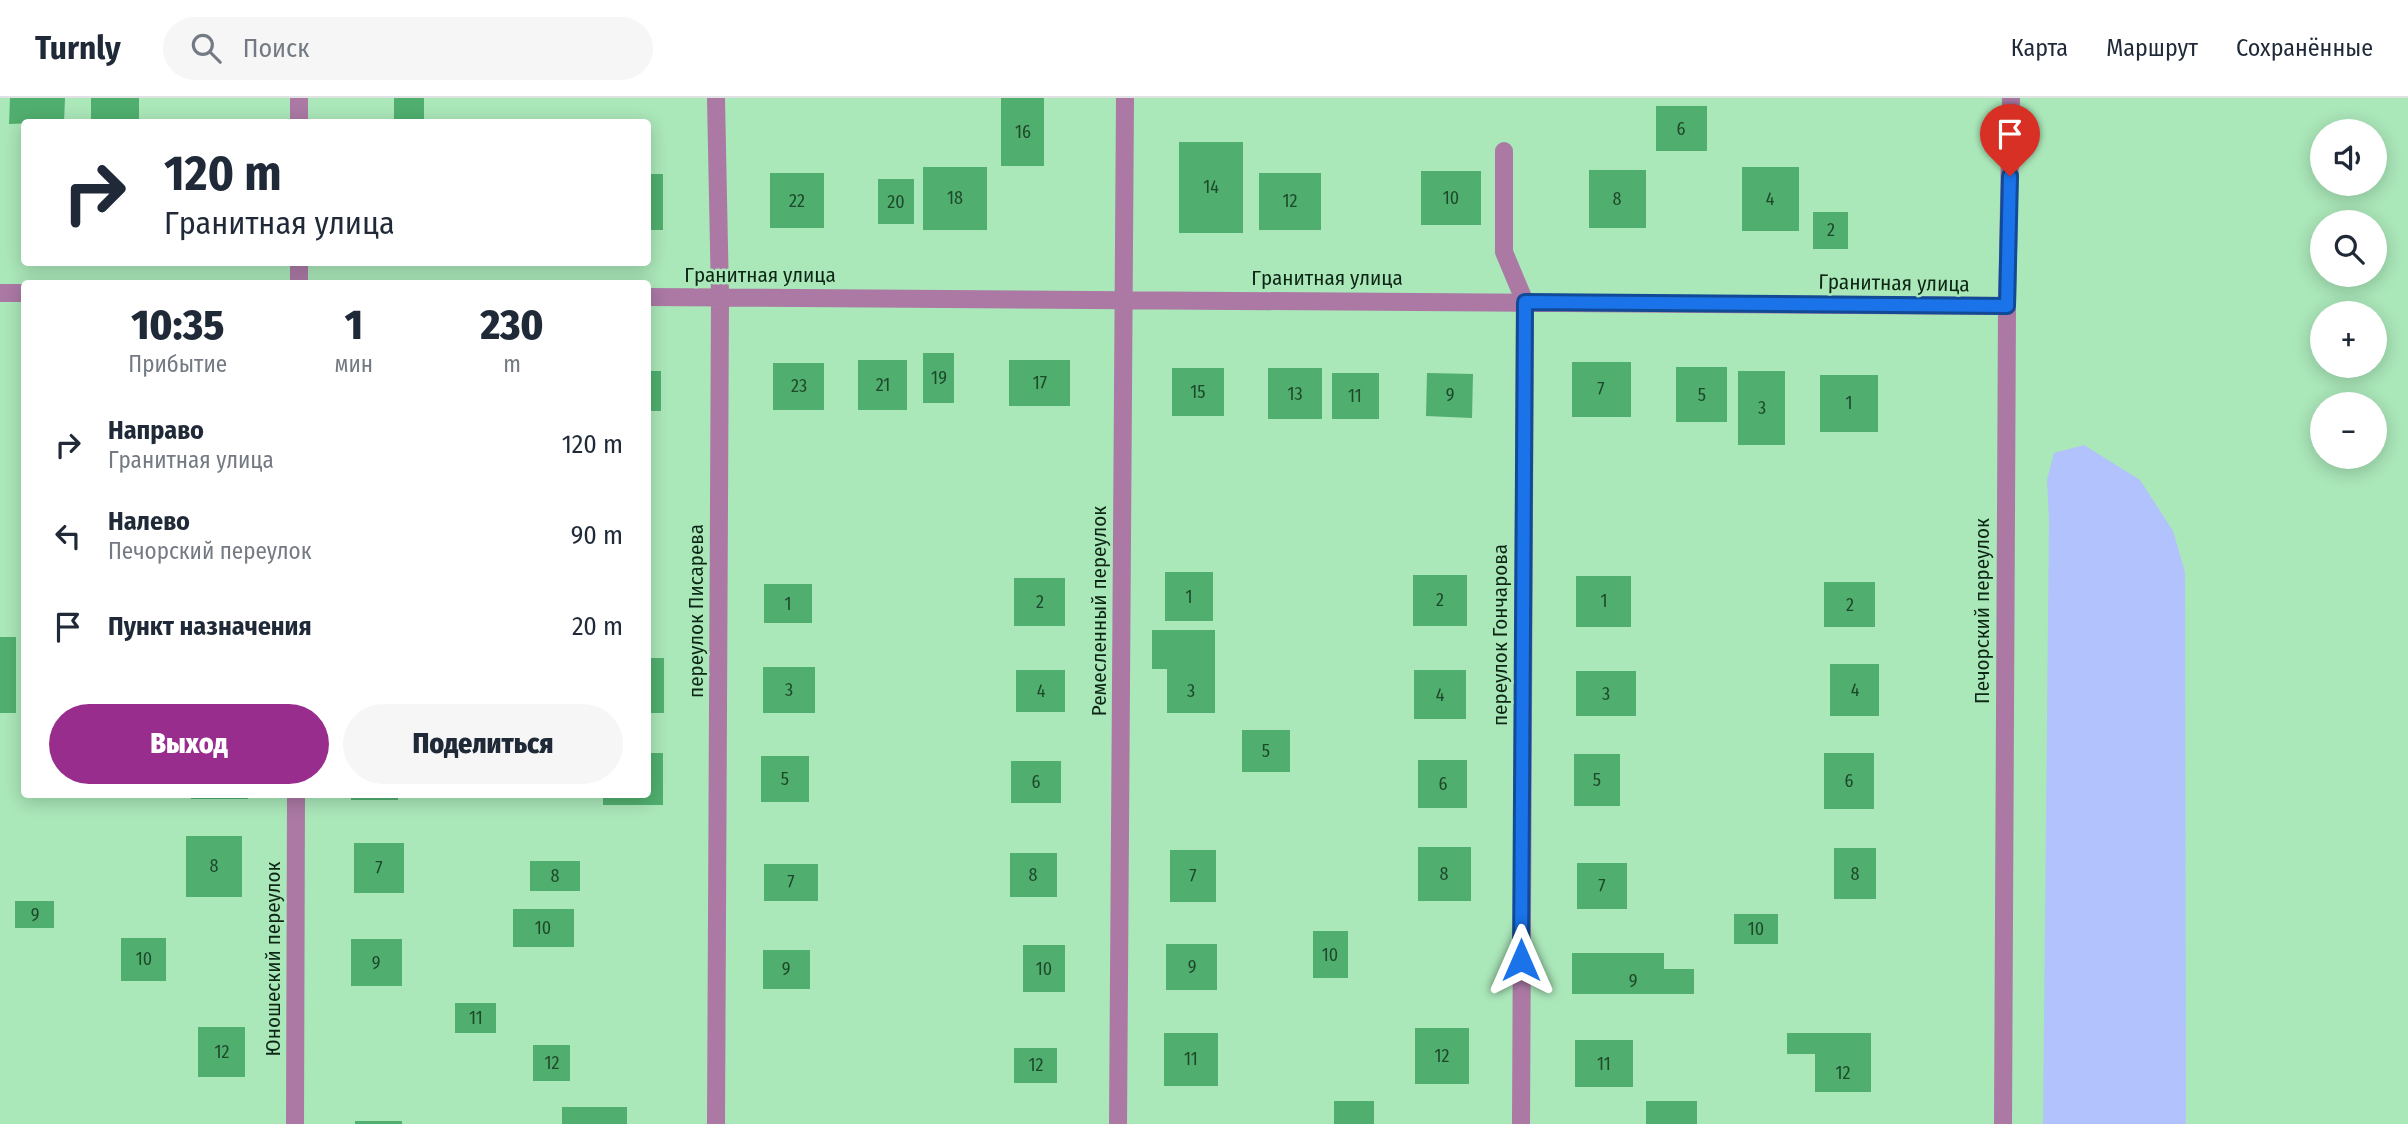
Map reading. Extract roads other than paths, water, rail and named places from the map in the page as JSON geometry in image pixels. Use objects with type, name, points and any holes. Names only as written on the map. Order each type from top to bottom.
[{"type":"street","points":[[299,98],[299,119]]},
{"type":"street","name":"переулок Писарева","points":[[716,98],[720,298],[716,1124]]},
{"type":"street","name":"Ремесленный переулок","points":[[1118,1124],[1125,98]]},
{"type":"street","name":"Печорский переулок","points":[[2003,1124],[2007,306],[2011,98]]},
{"type":"street","name":"переулок Гончарова","points":[[1504,151],[1504,252],[1525,302],[1521,1124]]},
{"type":"street","points":[[0,293],[21,293]]},
{"type":"street","name":"Гранитная улица","points":[[651,297],[2007,306]]},
{"type":"street","name":"Юношеский переулок","points":[[295,1124],[296,798]]}]
